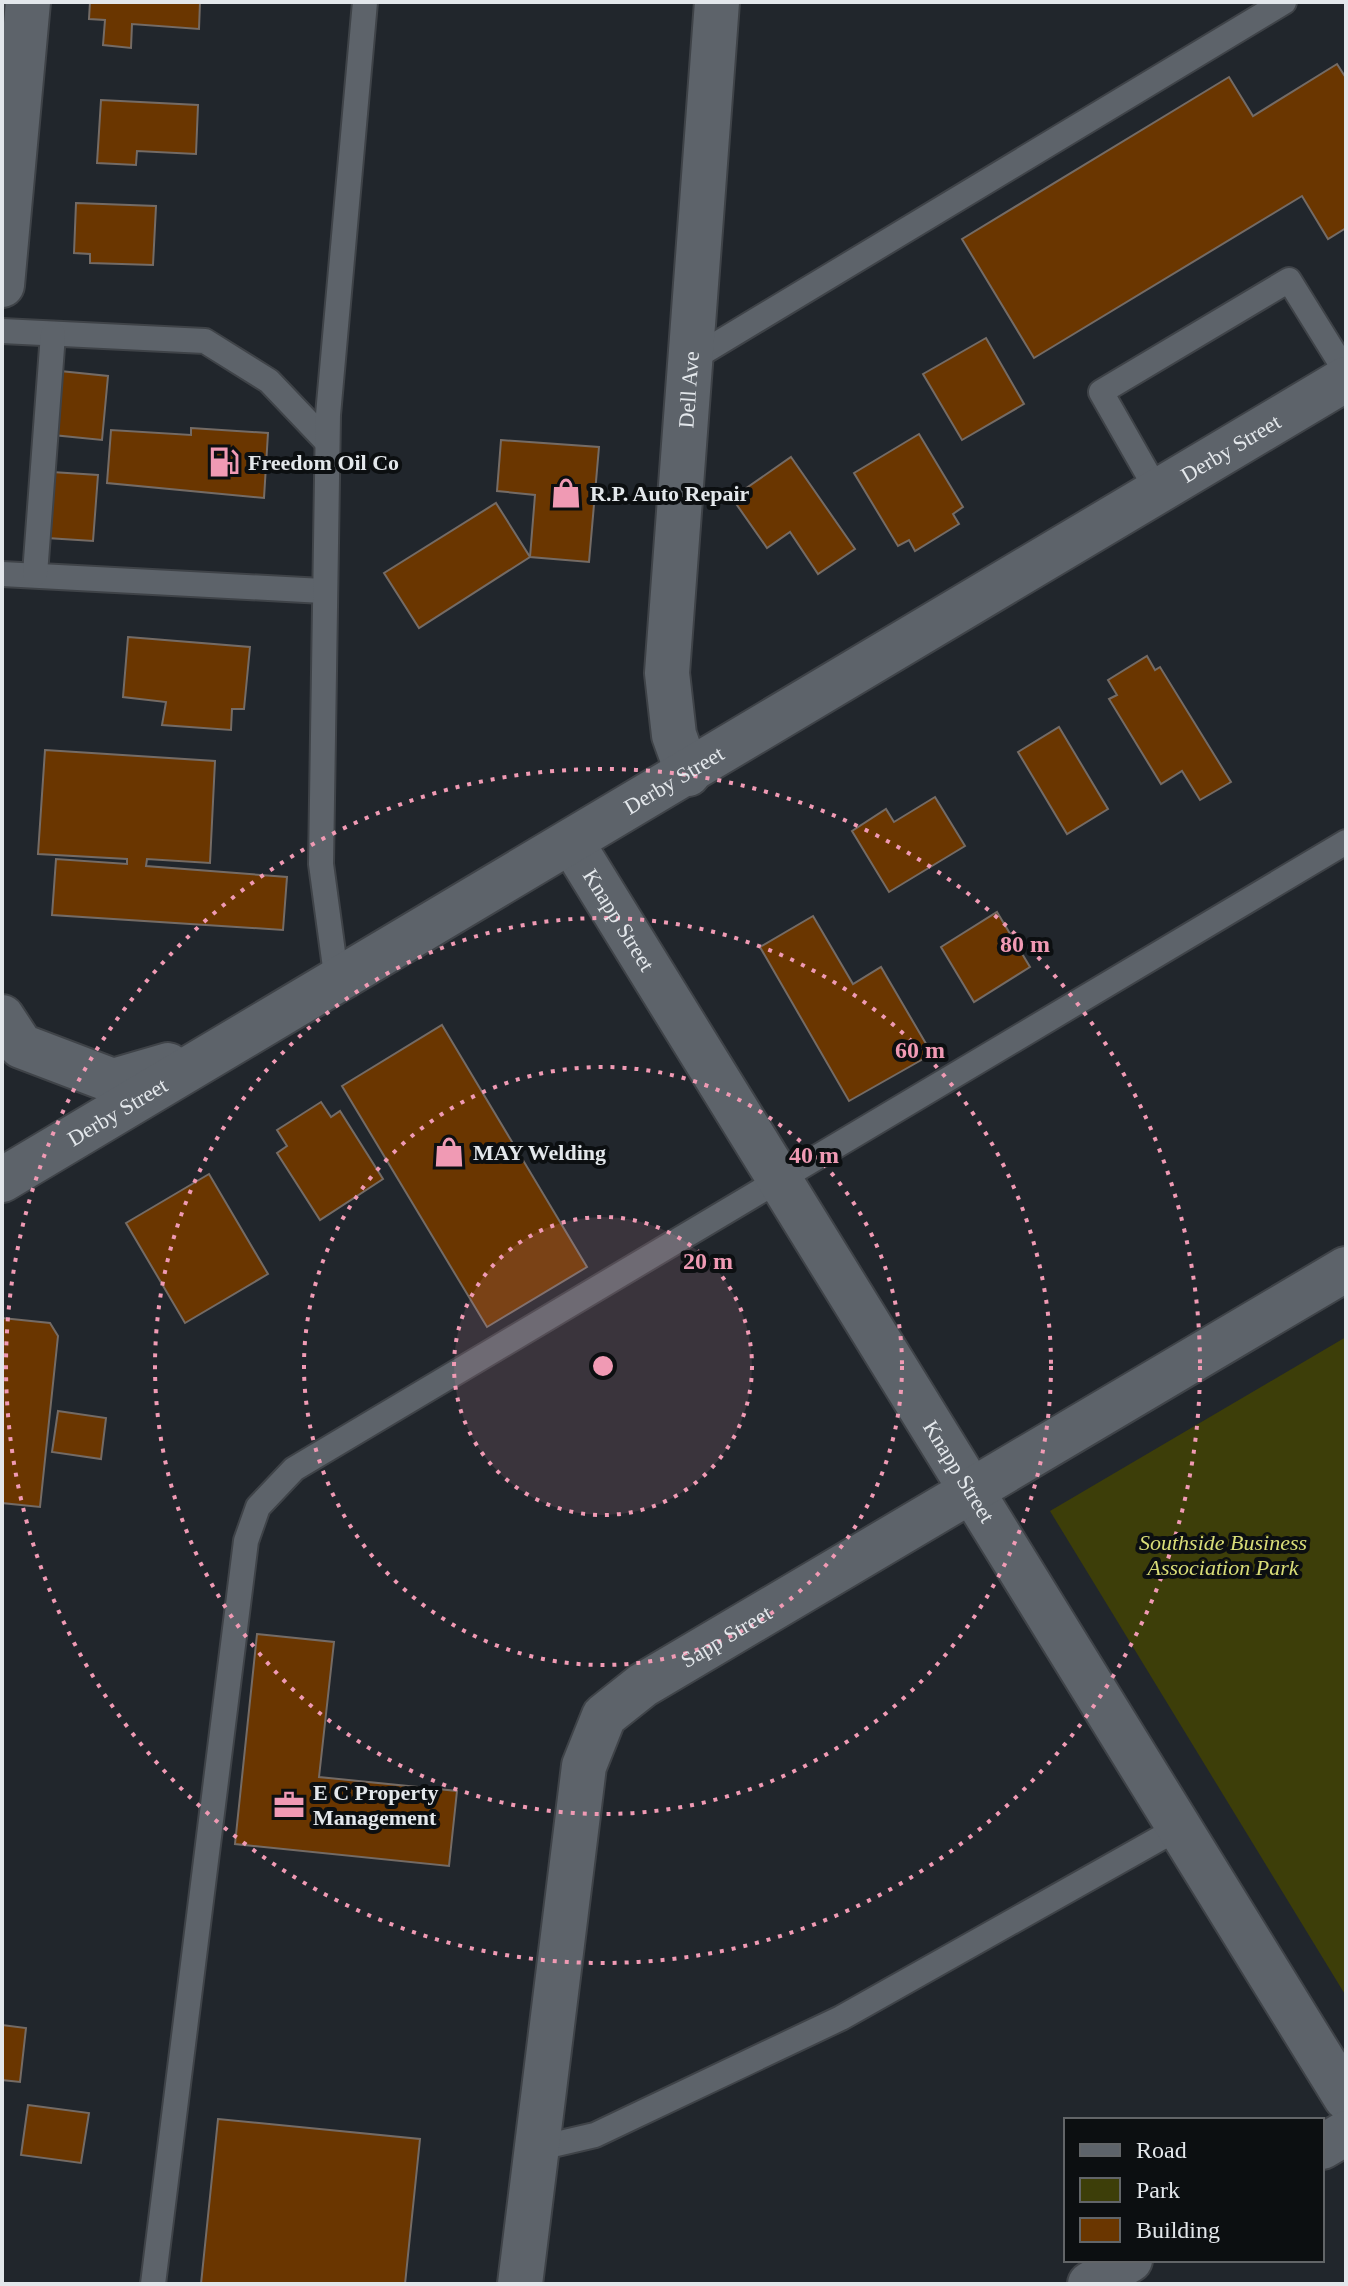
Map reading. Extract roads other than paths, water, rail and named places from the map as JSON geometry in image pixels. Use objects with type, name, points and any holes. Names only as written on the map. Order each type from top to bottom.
[{"type":"street","points":[[2,285],[28,2]]},
{"type":"street","name":"Dell Ave","points":[[688,774],[674,735],[667,673],[717,2]]},
{"type":"street","name":"Derby Street","points":[[2,1180],[688,774],[1346,379]]},
{"type":"street","name":"Knapp Street","points":[[572,843],[1346,2098]]},
{"type":"street","points":[[2,1017],[21,1046],[113,1081],[220,1050]]},
{"type":"street","name":"Sapp Street","points":[[520,2284],[584,1766],[604,1716],[643,1685],[1346,1269]]},
{"type":"street","points":[[1324,2146],[1346,2133]]},
{"type":"street","points":[[1090,2284],[1127,2262]]},
{"type":"lane","points":[[337,982],[321,864],[327,442],[365,2]]},
{"type":"lane","points":[[692,359],[1284,2]]},
{"type":"lane","points":[[1158,492],[1101,392],[1289,280],[1346,372]]},
{"type":"lane","points":[[2,331],[205,341],[269,381],[327,442]]},
{"type":"lane","points":[[35,574],[53,334]]},
{"type":"lane","points":[[2,574],[323,591]]},
{"type":"lane","points":[[153,2284],[246,1541],[258,1507],[294,1469],[1346,842]]},
{"type":"lane","points":[[535,2149],[595,2135],[791,2043],[1180,1827]]},
{"type":"place","name":"Freedom Oil Co","points":[[224,462]]},
{"type":"place","name":"R.P. Auto Repair","points":[[566,493]]},
{"type":"place","name":"MAY Welding","points":[[449,1152]]},
{"type":"place","name":"E C Property Management","points":[[289,1805]]},
{"type":"park label","name":"Southside Business Association Park","points":[[1223,1554]]}]
